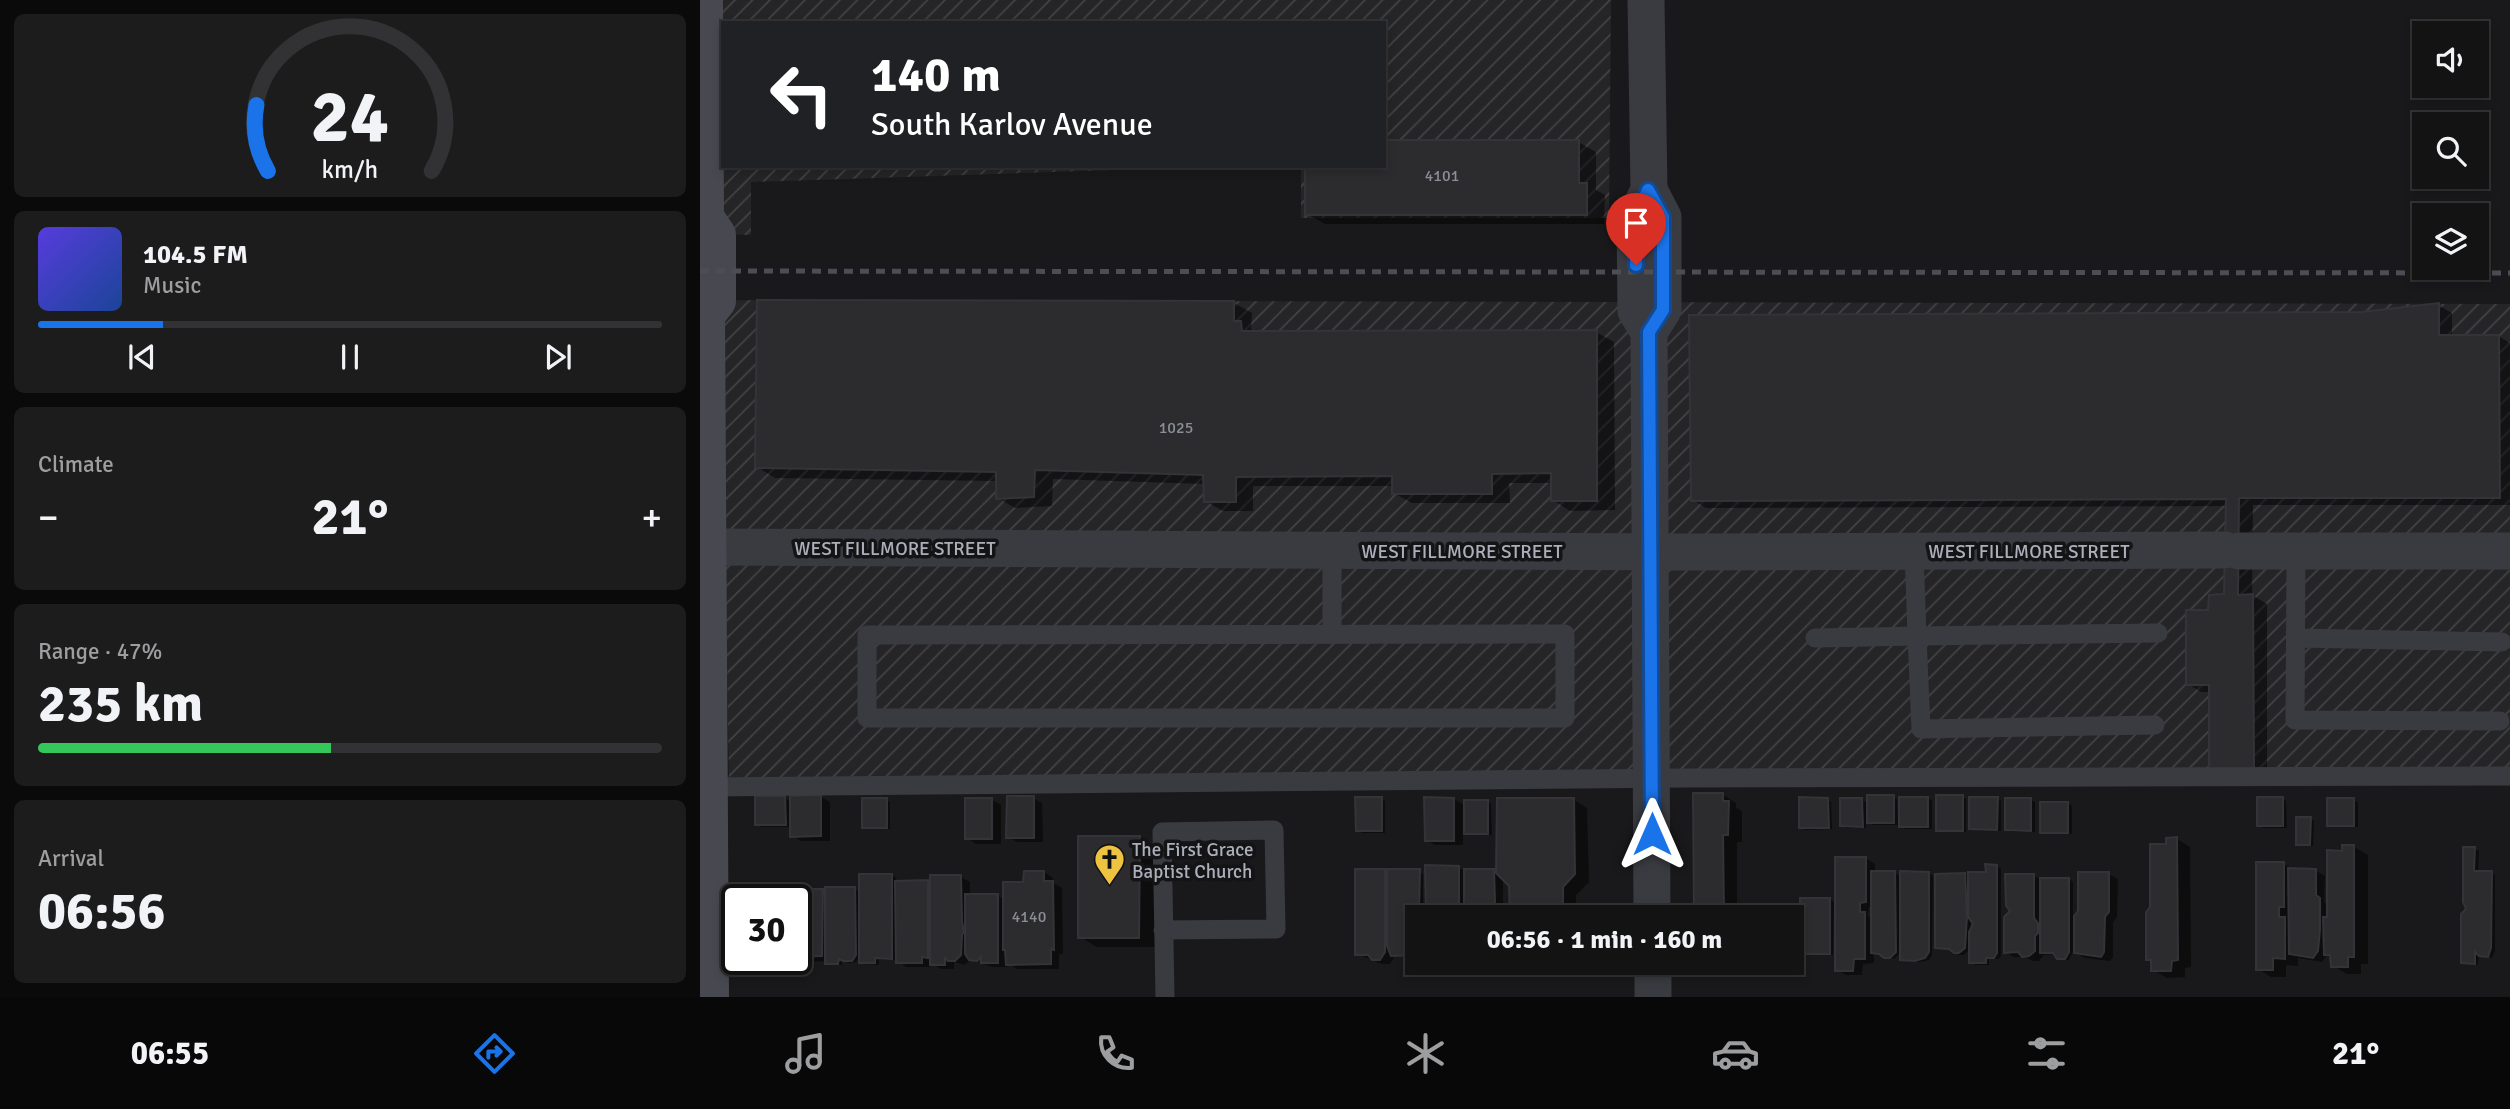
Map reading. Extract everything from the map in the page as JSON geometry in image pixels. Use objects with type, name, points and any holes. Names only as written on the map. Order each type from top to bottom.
[{"type":"street","points":[[704,0],[703,222],[717,235],[717,300],[703,312],[710,997]]},
{"type":"street","points":[[1646,0],[1648,190],[1635,218],[1636,311],[1649,332],[1653,905]]},
{"type":"street","name":"WEST FILLMORE STREET","points":[[704,547],[1651,552],[2510,551]]},
{"type":"street","points":[[1653,975],[1653,997]]},
{"type":"lane","points":[[1332,551],[1332,635]]},
{"type":"lane","points":[[1914,551],[1921,729],[2155,725]]},
{"type":"lane","points":[[2296,551],[2295,720],[2500,721]]},
{"type":"lane","points":[[1815,638],[2158,633]]},
{"type":"lane","points":[[1565,634],[1566,718],[867,718],[867,635],[1332,635],[1565,634]]},
{"type":"lane","points":[[2296,638],[2502,642]]},
{"type":"lane","points":[[709,787],[1652,778],[2510,776]]},
{"type":"lane","points":[[1163,930],[1276,929],[1274,830],[1162,831],[1163,930],[1165,997]]},
{"type":"shaded area","points":[[719,0],[1611,0],[1609,218],[1301,218],[1301,168],[1386,168],[1386,21],[721,21],[721,168],[1174,168],[751,182],[751,235],[721,234]]},
{"type":"shaded area","points":[[700,300],[2510,304],[2510,776],[729,786],[725,525]]},
{"type":"building","points":[[1386,140],[1579,140],[1579,183],[1587,183],[1587,215],[1305,215],[1305,168],[1386,168]]},
{"type":"building","points":[[757,300],[1234,301],[1234,321],[1241,321],[1242,331],[1597,330],[1597,501],[1551,501],[1551,473],[1492,474],[1492,494],[1392,494],[1392,476],[1236,477],[1236,502],[1204,502],[1203,475],[1035,470],[1034,497],[996,499],[996,472],[755,468]]},
{"type":"building","points":[[2439,303],[2439,335],[2499,335],[2500,498],[2239,498],[2238,595],[2253,594],[2254,770],[2209,770],[2209,685],[2186,685],[2186,610],[2208,610],[2209,595],[2224,594],[2226,499],[1691,501],[1689,315],[2362,312]]},
{"type":"building","points":[[1693,793],[1723,793],[1723,801],[1729,801],[1728,835],[1723,835],[1724,905],[1694,905]]},
{"type":"building","points":[[821,795],[821,836],[790,837],[790,796]]},
{"type":"building","points":[[1867,795],[1894,795],[1894,823],[1867,823]]},
{"type":"building","points":[[1936,795],[1963,795],[1963,831],[1936,831]]},
{"type":"building","points":[[755,796],[785,796],[786,825],[755,825]]},
{"type":"building","points":[[1007,796],[1034,796],[1034,838],[1006,838]]},
{"type":"building","points":[[1355,797],[1382,797],[1382,831],[1356,831]]},
{"type":"building","points":[[1424,797],[1454,798],[1454,841],[1425,841]]},
{"type":"building","points":[[1799,797],[1828,798],[1829,828],[1799,828]]},
{"type":"building","points":[[1899,797],[1928,797],[1928,827],[1899,827]]},
{"type":"building","points":[[1969,797],[1998,797],[1997,830],[1969,829]]},
{"type":"building","points":[[2257,797],[2283,797],[2283,826],[2257,826]]},
{"type":"building","points":[[862,798],[887,798],[887,828],[862,828]]},
{"type":"building","points":[[965,798],[992,798],[992,839],[965,839]]},
{"type":"building","points":[[1497,798],[1574,798],[1575,874],[1563,887],[1563,905],[1510,905],[1509,886],[1496,873]]},
{"type":"building","points":[[1840,798],[1862,798],[1863,827],[1840,826]]},
{"type":"building","points":[[2005,798],[2031,798],[2031,831],[2005,830]]},
{"type":"building","points":[[2327,798],[2354,798],[2354,826],[2327,826]]},
{"type":"building","points":[[1464,800],[1488,800],[1488,834],[1464,834]]},
{"type":"building","points":[[2040,802],[2068,802],[2068,833],[2040,833]]},
{"type":"building","points":[[2296,817],[2311,817],[2310,845],[2296,845]]},
{"type":"building","name":"The First Grace Baptist Church","points":[[1078,836],[1140,836],[1139,938],[1078,938]]},
{"type":"building","points":[[2177,837],[2178,960],[2172,961],[2171,971],[2151,971],[2151,960],[2146,960],[2146,912],[2150,907],[2150,844],[2166,844],[2166,838]]},
{"type":"building","points":[[2342,845],[2354,845],[2354,957],[2348,957],[2348,967],[2331,967],[2330,955],[2324,955],[2327,850],[2342,851]]},
{"type":"building","points":[[2463,847],[2475,847],[2474,871],[2492,871],[2491,948],[2488,957],[2479,956],[2475,952],[2475,964],[2461,963],[2461,914],[2466,909],[2463,902]]},
{"type":"building","points":[[1835,857],[1866,857],[1866,902],[1860,903],[1860,912],[1865,912],[1865,959],[1854,959],[1853,971],[1835,971]]},
{"type":"building","points":[[2256,862],[2284,862],[2284,907],[2279,907],[2279,917],[2285,917],[2285,959],[2273,958],[2273,970],[2256,970]]},
{"type":"building","points":[[1985,864],[1997,865],[1997,953],[1994,958],[1986,958],[1986,963],[1969,963],[1969,932],[1973,924],[1968,917],[1968,872],[1986,872]]},
{"type":"building","points":[[1425,865],[1459,866],[1459,905],[1426,905]]},
{"type":"building","points":[[2288,868],[2316,869],[2320,930],[2318,951],[2313,958],[2289,954]]},
{"type":"building","points":[[1355,869],[1385,869],[1385,952],[1380,960],[1372,960],[1368,955],[1355,955]]},
{"type":"building","points":[[1387,869],[1420,869],[1419,905],[1405,905],[1405,955],[1391,956],[1387,946]]},
{"type":"building","points":[[1464,869],[1494,869],[1493,905],[1464,905]]},
{"type":"building","points":[[1024,871],[1044,871],[1044,881],[1053,881],[1054,950],[1051,949],[1051,964],[1006,965],[1003,950],[1003,882],[1023,882]]},
{"type":"building","points":[[1871,871],[1895,871],[1896,952],[1890,958],[1871,953]]},
{"type":"building","points":[[1900,871],[1929,872],[1929,952],[1925,958],[1915,961],[1900,960]]},
{"type":"building","points":[[2078,872],[2109,872],[2109,912],[2105,917],[2104,952],[2101,957],[2074,953]]},
{"type":"building","points":[[1965,873],[1965,948],[1954,953],[1949,949],[1935,948],[1935,874]]},
{"type":"building","points":[[859,874],[892,874],[892,959],[875,958],[875,963],[859,963]]},
{"type":"building","points":[[2005,874],[2034,874],[2034,918],[2038,923],[2038,933],[2035,936],[2035,951],[2029,956],[2022,957],[2018,952],[2004,953],[2004,917],[2010,911],[2006,906]]},
{"type":"building","points":[[930,875],[961,875],[964,932],[961,955],[955,961],[945,958],[945,965],[930,965]]},
{"type":"building","points":[[2040,878],[2069,878],[2069,952],[2065,959],[2057,959],[2053,953],[2040,953]]},
{"type":"building","points":[[928,880],[928,958],[922,957],[922,963],[896,963],[895,881]]},
{"type":"building","points":[[825,887],[855,887],[856,955],[852,961],[839,959],[838,964],[825,964]]},
{"type":"building","points":[[812,889],[823,889],[822,956],[812,956]]},
{"type":"building","points":[[965,894],[998,894],[998,963],[981,963],[981,957],[977,961],[969,960],[965,954]]},
{"type":"building","points":[[1800,898],[1830,898],[1830,954],[1804,954],[1804,905],[1800,905]]},
{"type":"railway","points":[[700,271],[2510,273]]},
{"type":"place","name":"The First Grace Baptist Church","points":[[1109,887]]},
{"type":"route","points":[[1636,265],[1635,218],[1648,190],[1663,217],[1663,310],[1649,332],[1652,834]]}]
